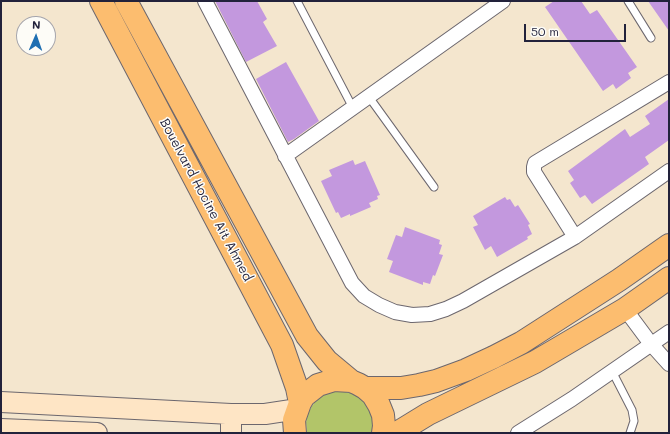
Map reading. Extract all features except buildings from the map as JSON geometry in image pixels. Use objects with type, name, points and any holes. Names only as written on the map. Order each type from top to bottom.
[{"type":"main road","name":"Bouelvard Hocine Ait Ahmed","points":[[101,1],[282,345],[297,388],[299,406]]},
{"type":"main road","points":[[126,1],[307,336],[327,361],[373,396],[383,415],[383,433]]},
{"type":"main road","points":[[295,433],[294,420],[299,406],[310,390],[334,380],[358,385],[401,388],[436,381],[494,357],[521,343],[619,280],[669,245]]},
{"type":"main road","points":[[397,433],[443,407],[535,362],[625,309],[669,278]]},
{"type":"main road","points":[[436,381],[443,407]]},
{"type":"main road","points":[[1,402],[231,424],[299,406]]},
{"type":"main road","points":[[1,429],[98,433]]},
{"type":"street","points":[[205,1],[352,283],[364,296],[379,306],[395,312],[430,314],[446,309],[575,237],[669,171]]},
{"type":"street","points":[[285,156],[498,3]]},
{"type":"street","points":[[575,237],[536,175],[534,167],[536,163],[669,82]]},
{"type":"street","points":[[625,309],[651,344],[669,364]]},
{"type":"street","points":[[518,433],[572,399],[669,332]]},
{"type":"lane","points":[[297,1],[353,108]]},
{"type":"lane","points":[[628,1],[651,38]]},
{"type":"lane","points":[[369,96],[434,187]]},
{"type":"lane","points":[[612,371],[632,410],[634,421],[630,433]]},
{"type":"green space","points":[[340,391],[356,394],[363,399],[373,413],[374,433],[307,433],[306,422],[308,413],[317,399],[332,392]]}]
